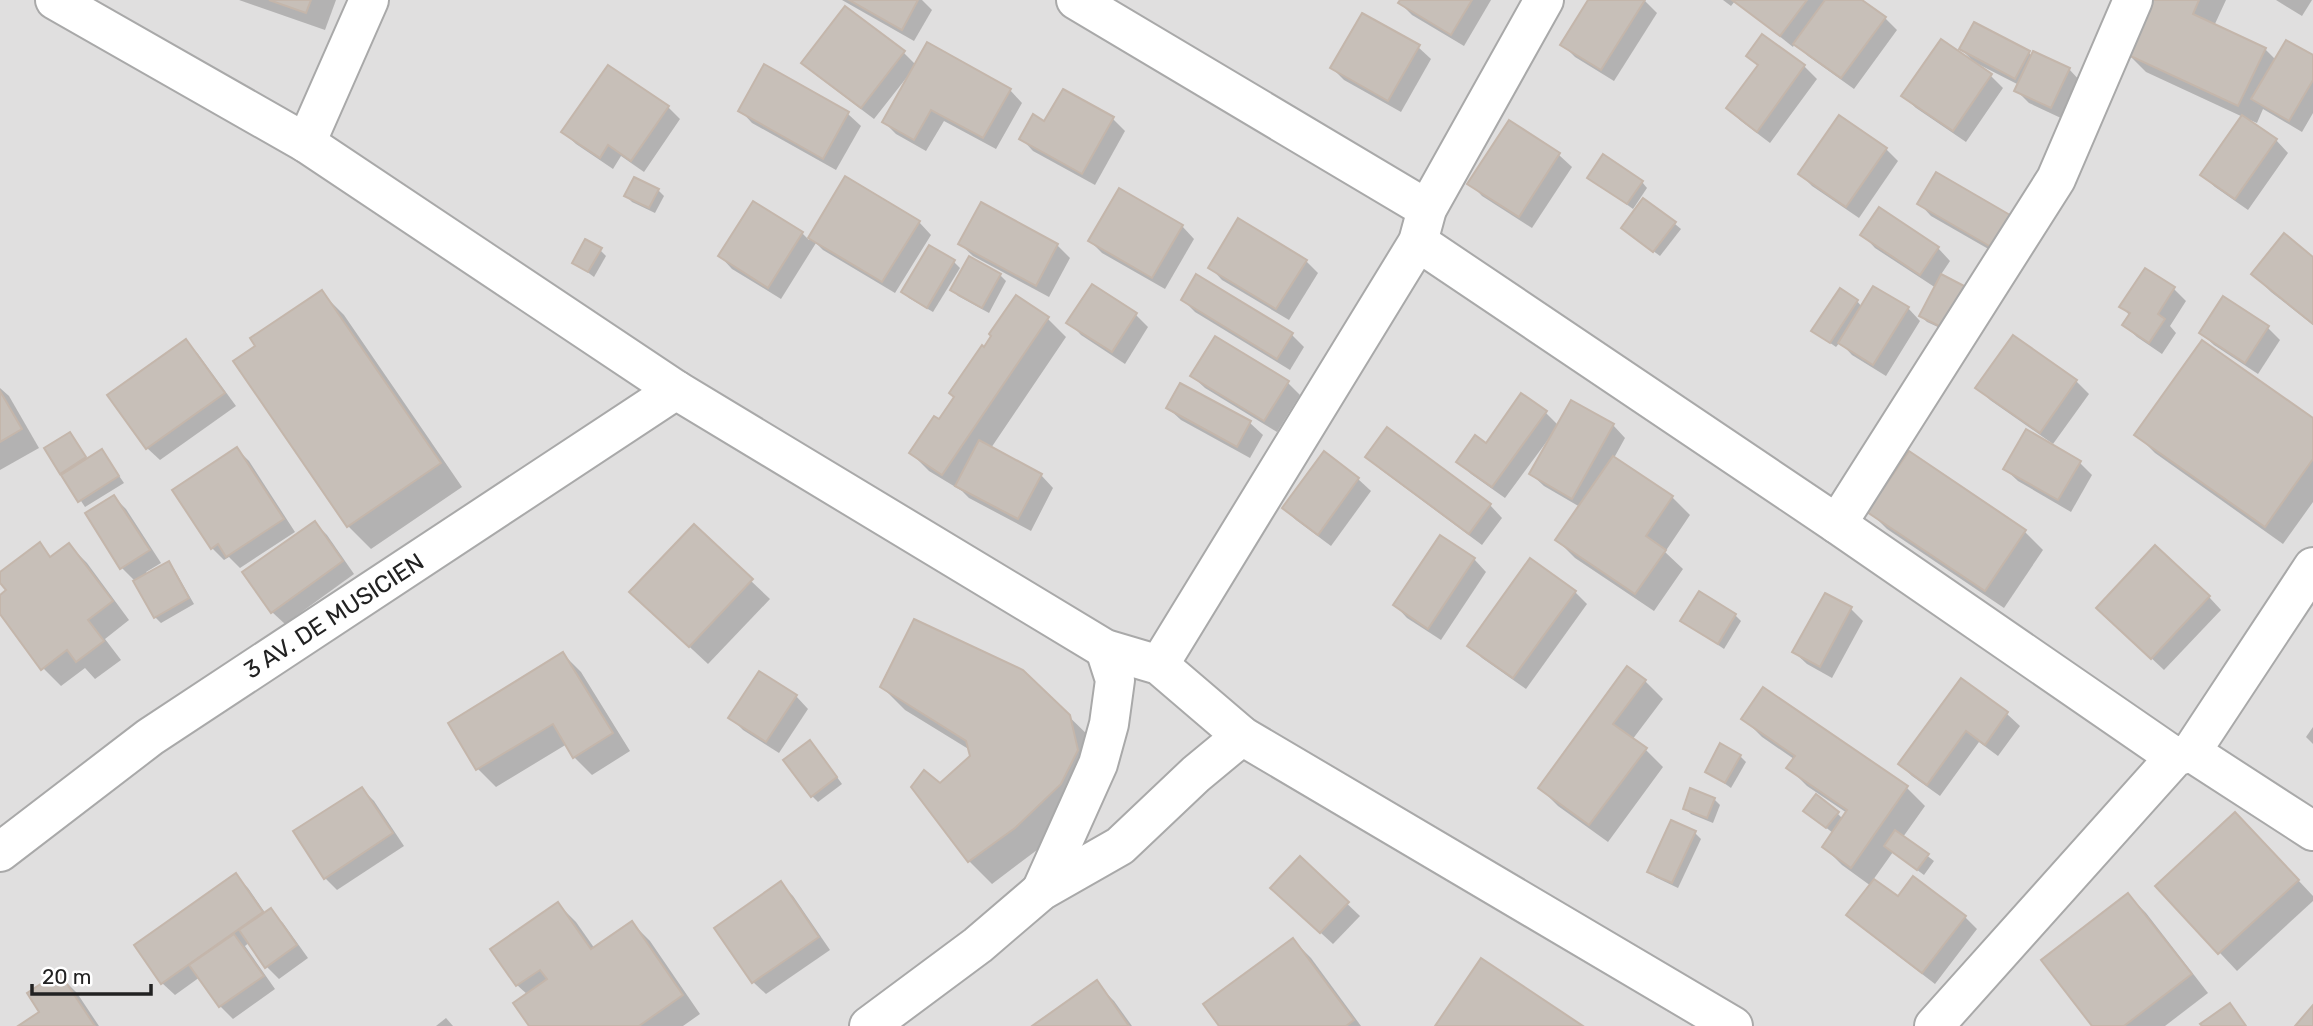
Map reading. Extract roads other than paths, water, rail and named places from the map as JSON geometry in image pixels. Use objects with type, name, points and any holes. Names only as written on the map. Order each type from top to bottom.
[{"type":"street","points":[[55,0],[306,143],[676,390],[1105,649],[1159,665],[1242,736],[1733,1026]]},
{"type":"street","points":[[306,143],[369,0]]},
{"type":"street","points":[[1076,0],[1422,225],[1837,524],[2183,754],[2313,831]]},
{"type":"street","points":[[1159,665],[1422,225],[1544,0]]},
{"type":"street","points":[[1837,524],[2056,179],[2133,0]]},
{"type":"street","name":"3 AV. DE MUSICIEN","points":[[0,852],[150,737],[676,390]]},
{"type":"street","points":[[1934,1026],[2183,754],[2313,567]]},
{"type":"street","points":[[1041,891],[1098,764],[1109,724],[1115,680],[1105,649]]},
{"type":"street","points":[[869,1026],[978,945],[1041,891],[1120,846],[1242,736]]}]
